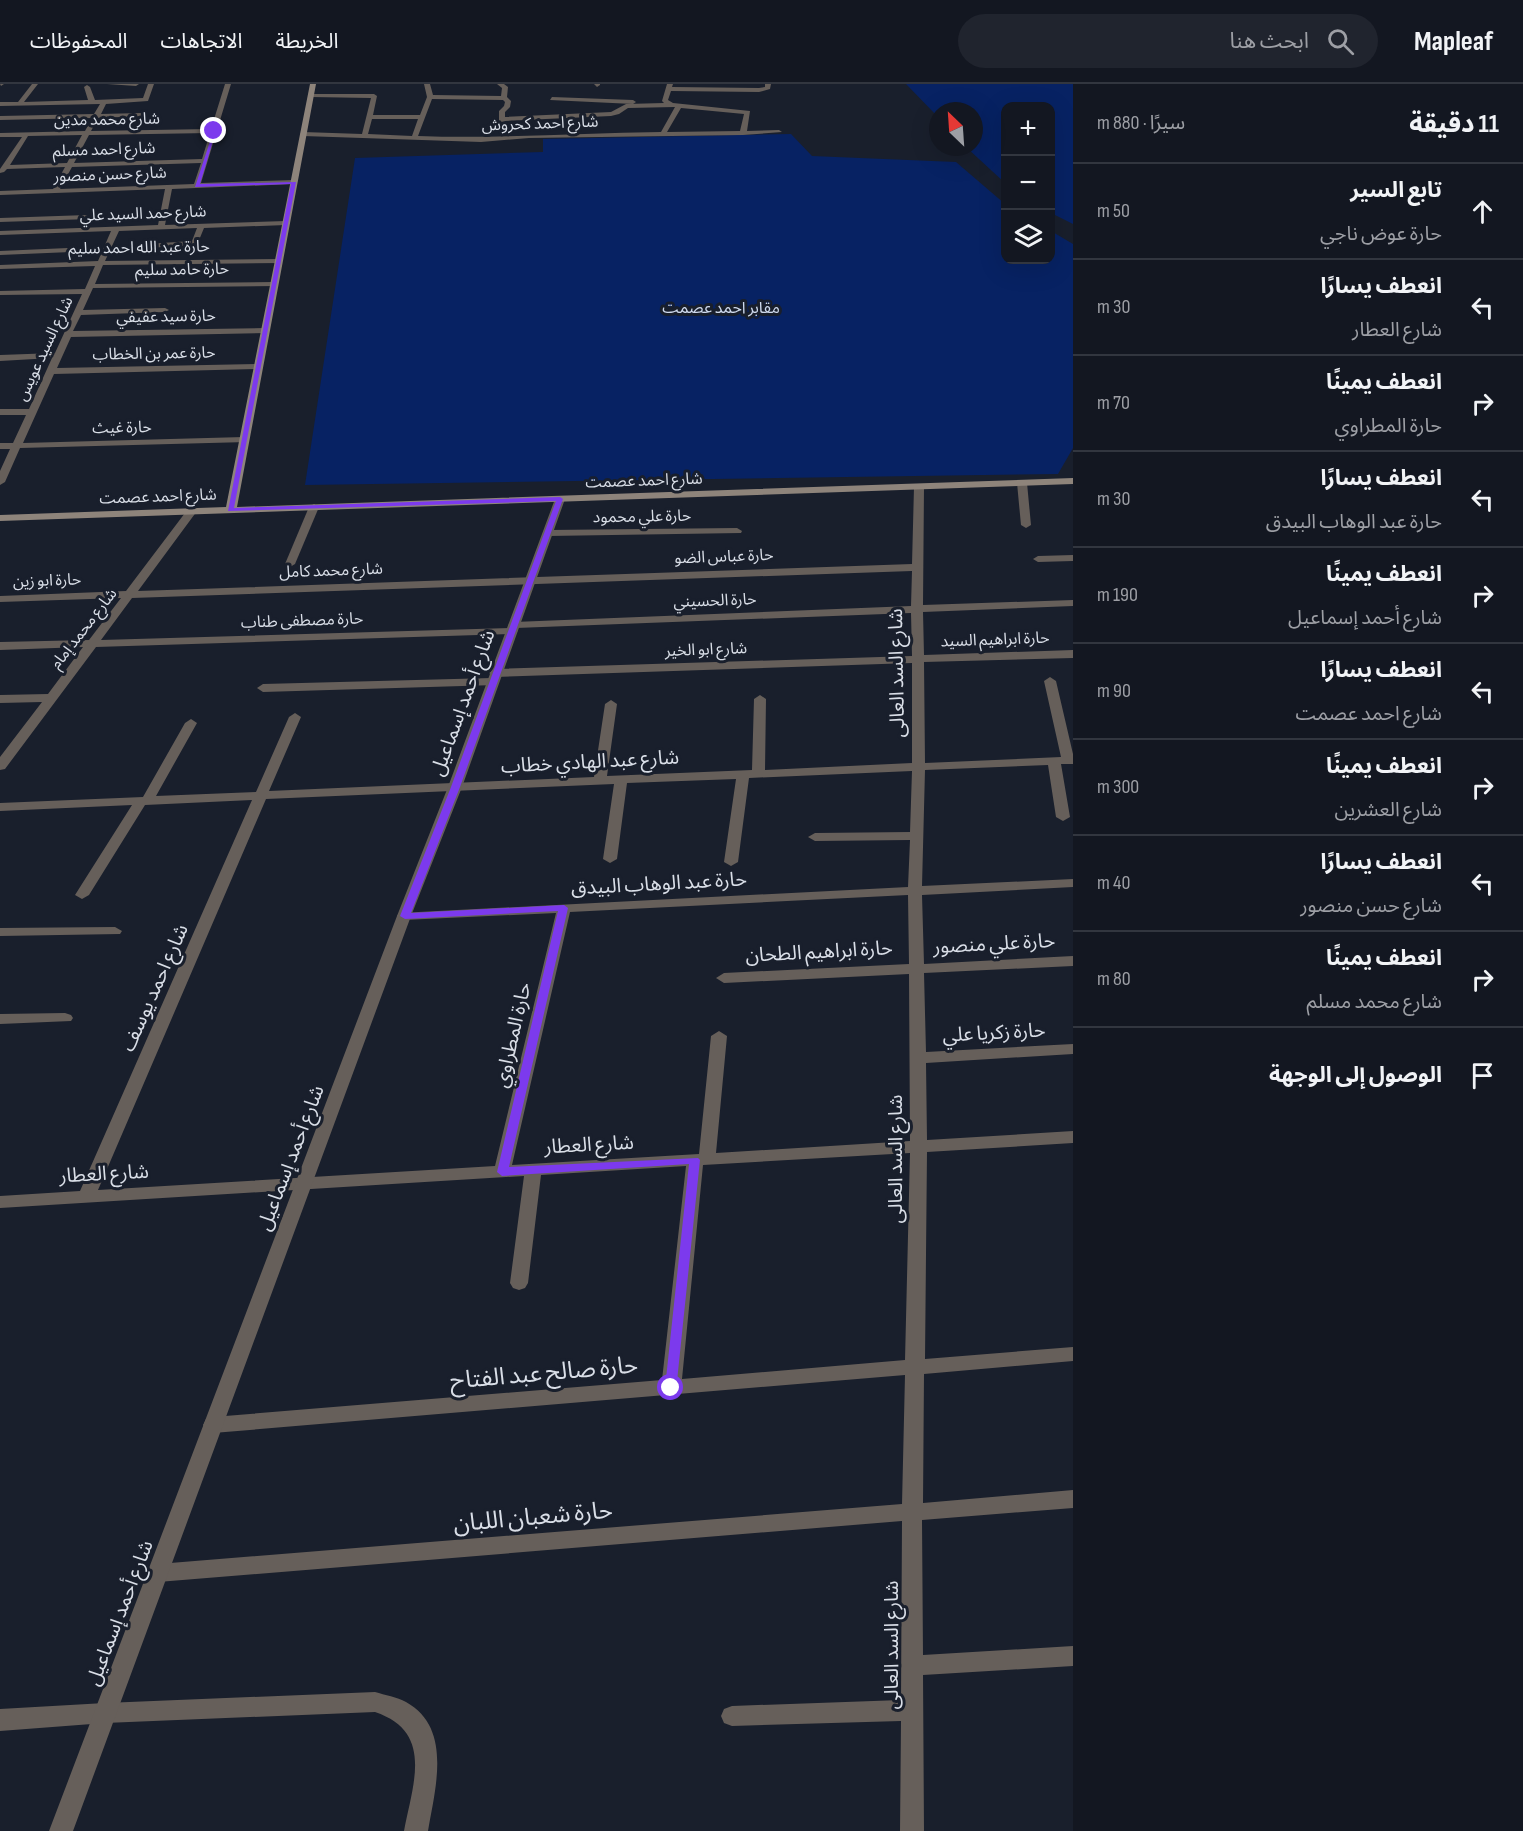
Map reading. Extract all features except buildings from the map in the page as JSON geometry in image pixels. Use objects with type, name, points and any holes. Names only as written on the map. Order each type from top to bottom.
[{"type":"main road","points":[[231,510],[313,84]]},
{"type":"main road","name":"شارع احمد عصمت","points":[[0,518],[1073,481]]},
{"type":"street","points":[[20,103],[35,84]]},
{"type":"street","points":[[110,84],[136,84]]},
{"type":"street","points":[[0,113],[3,104],[146,100],[151,84]]},
{"type":"street","points":[[197,186],[228,84]]},
{"type":"street","points":[[414,138],[430,97],[427,84]]},
{"type":"street","points":[[500,84],[505,87],[504,98]]},
{"type":"street","points":[[674,106],[665,101],[670,86],[751,90],[768,88],[768,84]]},
{"type":"street","points":[[87,87],[92,102]]},
{"type":"street","points":[[310,95],[374,96],[365,135]]},
{"type":"street","points":[[430,97],[504,98],[508,100],[507,106],[502,111],[502,140]]},
{"type":"street","points":[[552,99],[748,112],[742,133]]},
{"type":"street","points":[[55,191],[98,116],[103,102]]},
{"type":"street","points":[[502,118],[610,114],[617,113],[626,106],[674,106]]},
{"type":"street","points":[[663,134],[674,106]]},
{"type":"street","points":[[0,118],[142,115]]},
{"type":"street","points":[[369,117],[422,117]]},
{"type":"street","name":"شارع محمد مدين","points":[[0,135],[214,131]]},
{"type":"street","name":"شارع احمد كحروش","points":[[303,134],[502,140],[529,136],[779,132]]},
{"type":"street","points":[[2,170],[26,135]]},
{"type":"street","name":"شارع احمد مسلم","points":[[2,170],[70,165],[204,161]]},
{"type":"street","name":"شارع حسن منصور","points":[[0,193],[294,182]]},
{"type":"street","points":[[161,227],[169,187]]},
{"type":"street","points":[[0,220],[87,217]]},
{"type":"street","name":"شارع حمد السيد علي","points":[[0,233],[286,223]]},
{"type":"street","points":[[149,246],[194,243],[201,226]]},
{"type":"street","name":"شارع السيد عويس","points":[[2,476],[116,229]]},
{"type":"street","points":[[39,251],[52,231]]},
{"type":"street","points":[[0,253],[68,250]]},
{"type":"street","name":"حارة عبد الله احمد سليم","points":[[0,267],[101,263],[279,261]]},
{"type":"street","name":"حارة حامد سليم","points":[[4,296],[89,288],[274,284]]},
{"type":"street","points":[[78,313],[165,309]]},
{"type":"street","name":"حارة سيد عفيفي","points":[[68,334],[265,331]]},
{"type":"street","points":[[0,358],[58,356]]},
{"type":"street","name":"حارة عمر بن الخطاب","points":[[51,371],[258,367]]},
{"type":"street","points":[[0,412],[32,412]]},
{"type":"street","name":"حارة غيث","points":[[0,446],[244,440]]},
{"type":"street","points":[[1022,483],[1026,525]]},
{"type":"street","name":"شارع السد العالى","points":[[912,1831],[912,1512],[919,1146],[915,891],[919,767],[918,487]]},
{"type":"street","name":"شارع أحمد إسماعيل","points":[[61,1831],[455,787],[560,499]]},
{"type":"street","points":[[290,564],[314,507]]},
{"type":"street","name":"شارع محمد إمام","points":[[0,766],[192,511]]},
{"type":"street","name":"حارة علي محمود","points":[[548,533],[736,531]]},
{"type":"street","points":[[1038,559],[1073,558]]},
{"type":"street","name":"حارة عباس الضو","points":[[531,581],[919,567]]},
{"type":"street","name":"شارع محمد كامل","points":[[131,594],[531,581]]},
{"type":"street","name":"حارة ابو زين","points":[[0,599],[131,594]]},
{"type":"street","name":"حارة الحسيني","points":[[513,628],[1073,603]]},
{"type":"street","name":"حارة مصطفى طناب","points":[[0,646],[513,628]]},
{"type":"street","name":"حارة ابراهيم السيد","points":[[917,659],[1073,654]]},
{"type":"street","name":"شارع ابو الخير","points":[[263,688],[917,659]]},
{"type":"street","points":[[1050,681],[1065,760],[1063,817]]},
{"type":"street","points":[[0,699],[51,698]]},
{"type":"street","points":[[758,774],[760,699]]},
{"type":"street","points":[[600,781],[611,704]]},
{"type":"street","name":"شارع احمد يوسف","points":[[87,1197],[295,717]]},
{"type":"street","points":[[82,895],[144,801],[191,723]]},
{"type":"street","name":"شارع عبد الهادي خطاب","points":[[0,807],[1065,760]]},
{"type":"street","points":[[731,862],[743,774]]},
{"type":"street","points":[[610,859],[621,780]]},
{"type":"street","points":[[815,837],[917,836]]},
{"type":"street","name":"حارة عبد الوهاب البيدق","points":[[405,916],[1073,883]]},
{"type":"street","name":"حارة المطراوي","points":[[502,1172],[564,908]]},
{"type":"street","points":[[0,932],[115,931]]},
{"type":"street","name":"حارة علي منصور","points":[[916,969],[1073,961]]},
{"type":"street","name":"حارة ابراهيم الطحان","points":[[724,978],[916,969]]},
{"type":"street","points":[[0,1019],[65,1018]]},
{"type":"street","points":[[671,1388],[719,1036]]},
{"type":"street","name":"حارة زكريا علي","points":[[916,1058],[1073,1049]]},
{"type":"street","name":"شارع العطار","points":[[0,1202],[1073,1137]]},
{"type":"street","points":[[519,1283],[533,1170]]},
{"type":"street","name":"حارة صالح عبد الفتاح","points":[[213,1425],[1073,1354]]},
{"type":"street","name":"حارة شعبان اللبان","points":[[158,1574],[1073,1498]]},
{"type":"street","points":[[912,1666],[1073,1656]]},
{"type":"street","points":[[0,1720],[105,1713],[375,1702],[393,1706],[408,1714],[420,1727],[426,1743],[427,1760],[416,1831]]},
{"type":"street","points":[[732,1716],[913,1710]]},
{"type":"green space","points":[[906,84],[1073,84],[1073,224],[1055,215],[1055,102],[1001,102],[1001,179],[976,156],[983,156],[983,102],[929,102],[929,108]]},
{"type":"green space","name":"مقابر احمد عصمت","points":[[791,134],[812,156],[956,162],[1001,201],[1001,264],[1055,264],[1055,233],[1073,244],[1073,448],[1058,474],[305,485],[355,158],[543,152],[543,139]]},
{"type":"route","points":[[214,131],[197,186],[294,182],[231,510],[560,499],[455,787],[405,916],[564,908],[502,1172],[694,1160],[671,1388]]}]
